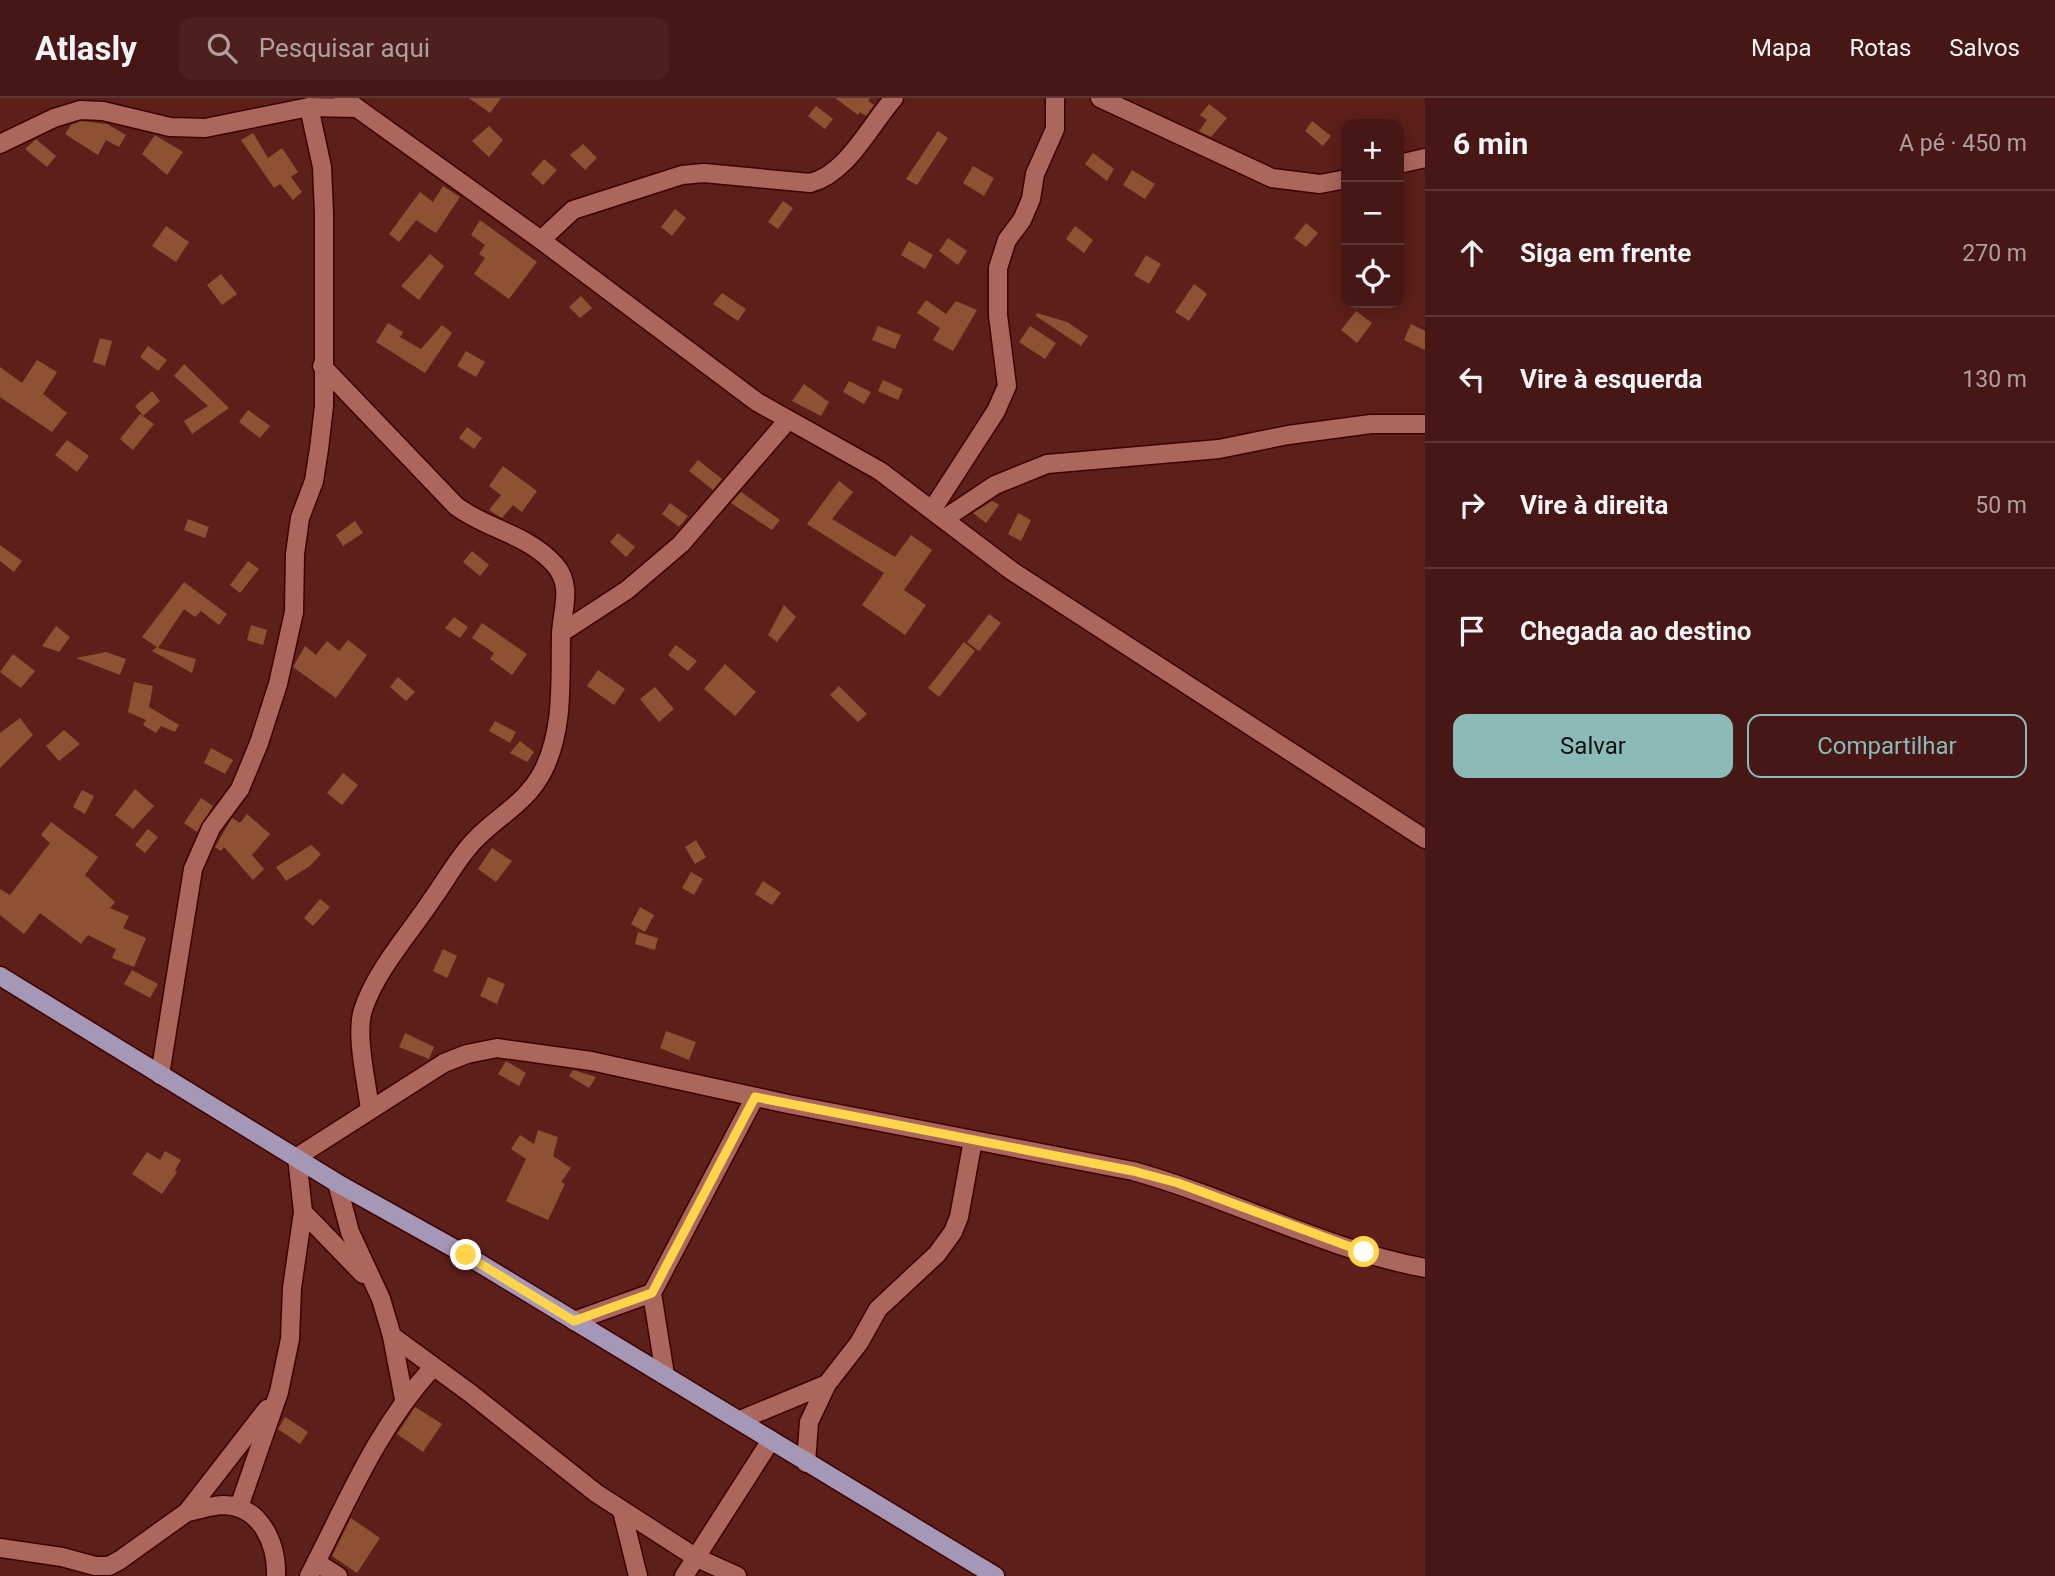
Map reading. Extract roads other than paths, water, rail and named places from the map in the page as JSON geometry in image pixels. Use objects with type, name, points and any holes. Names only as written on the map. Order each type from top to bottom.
[{"type":"main road","points":[[0,976],[337,1183],[665,1375],[995,1576]]},
{"type":"street","points":[[541,240],[573,210],[682,175],[704,173],[810,183],[824,180],[838,167],[894,98]]},
{"type":"street","points":[[938,514],[996,411],[1007,386],[998,316],[998,268],[1007,240],[1022,220],[1031,199],[1035,174],[1055,129],[1055,98]]},
{"type":"street","points":[[1100,98],[1272,178],[1320,184],[1341,180]]},
{"type":"street","points":[[0,144],[54,118],[80,110],[103,111],[170,127],[205,128],[309,107],[350,103],[541,240],[757,402],[880,471],[1012,571],[1425,839]]},
{"type":"street","points":[[160,1074],[193,869],[211,828],[240,789],[259,743],[292,624],[300,518],[314,481],[319,449],[324,406],[323,202],[321,167],[309,107]]},
{"type":"street","points":[[1404,163],[1425,158]]},
{"type":"street","points":[[322,366],[456,506],[469,516],[529,542],[557,567],[565,584],[567,602],[561,633],[562,693],[552,747],[543,770],[517,807],[472,842],[379,978],[364,1008],[360,1023],[370,1110]]},
{"type":"street","points":[[561,633],[626,590],[681,544],[788,419]]},
{"type":"street","points":[[938,514],[995,485],[1047,464],[1219,449],[1288,435],[1371,424],[1425,424]]},
{"type":"street","points":[[239,1507],[279,1392],[290,1339],[292,1288],[303,1212],[297,1157],[444,1063],[467,1054],[497,1048],[591,1061],[755,1097],[1133,1171],[1178,1183],[1319,1236],[1425,1268]]},
{"type":"street","points":[[665,1375],[652,1293],[755,1097]]},
{"type":"street","points":[[806,1463],[809,1422],[827,1384],[859,1343],[878,1309],[937,1254],[953,1232],[959,1217],[972,1140]]},
{"type":"street","points":[[337,1183],[350,1231],[392,1336],[404,1399]]},
{"type":"street","points":[[303,1212],[373,1284]]},
{"type":"street","points":[[574,1321],[652,1293]]},
{"type":"street","points":[[392,1336],[622,1511],[695,1557],[737,1576]]},
{"type":"street","points":[[338,1576],[313,1569],[342,1504],[404,1399],[433,1367]]},
{"type":"street","points":[[740,1420],[827,1384]]},
{"type":"street","points":[[0,1548],[62,1557],[95,1566],[109,1566],[187,1512],[279,1392]]},
{"type":"street","points":[[684,1576],[771,1440]]},
{"type":"street","points":[[187,1512],[222,1505],[239,1507],[262,1527],[275,1548],[276,1576]]},
{"type":"street","points":[[622,1511],[638,1576]]}]
